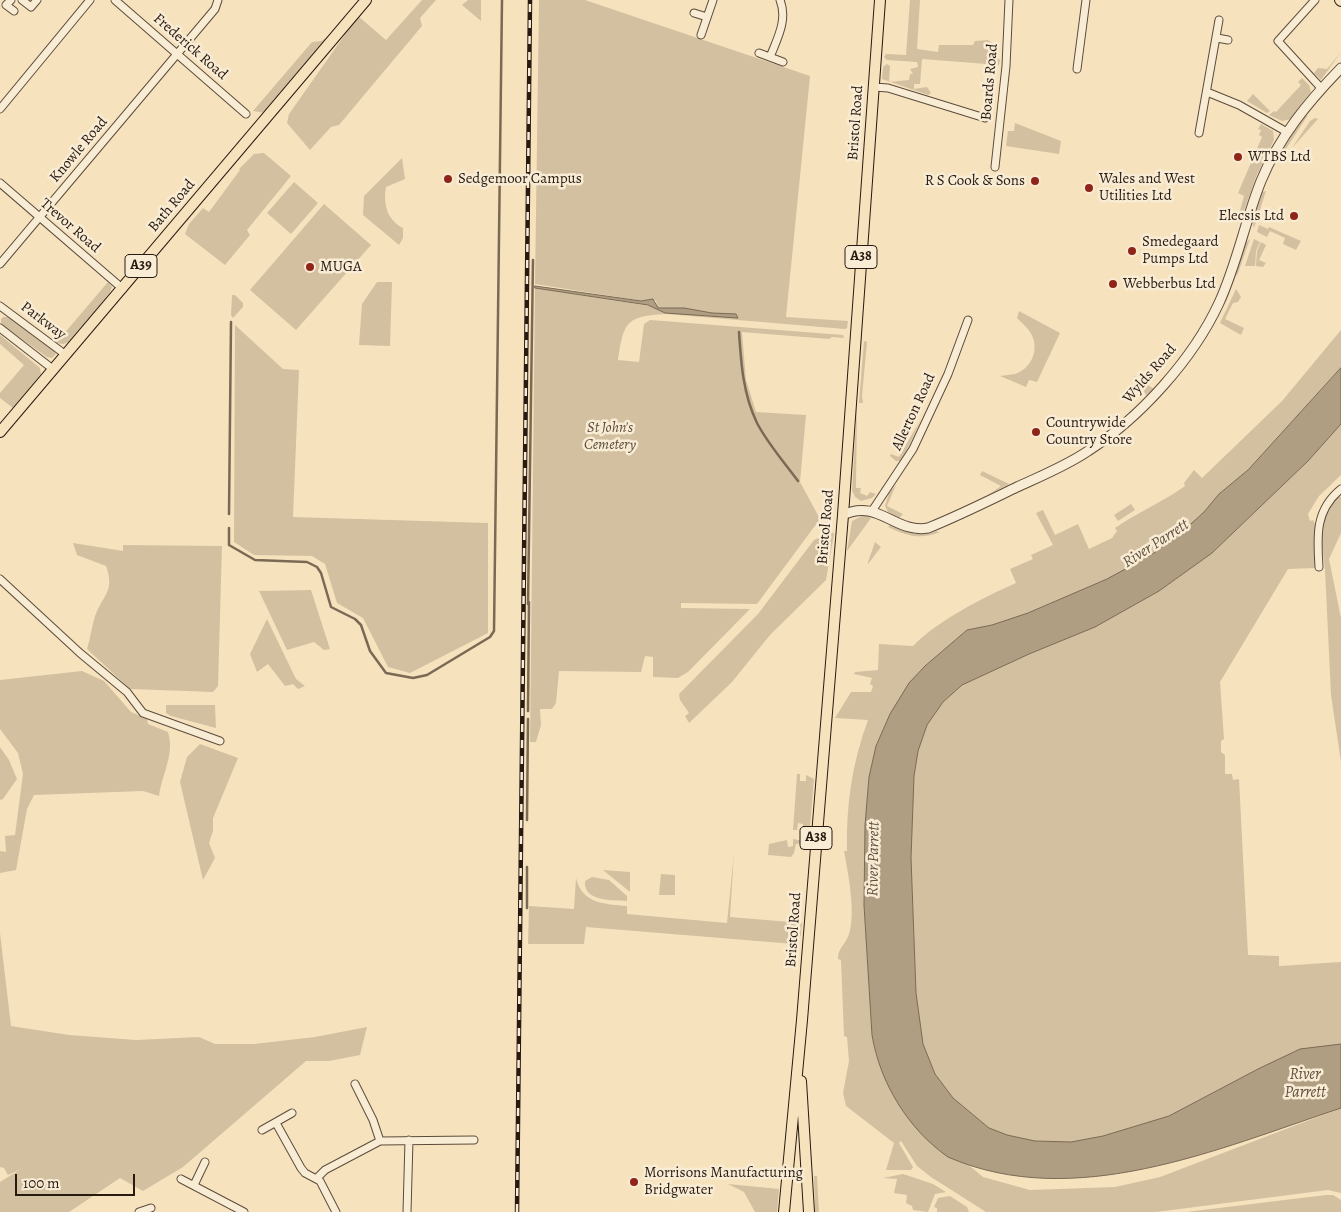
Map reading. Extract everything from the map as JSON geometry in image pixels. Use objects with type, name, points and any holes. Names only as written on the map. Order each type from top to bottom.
[{"type":"main road","name":"Bath Road","points":[[0,432],[366,0]]},
{"type":"main road","name":"Bristol Road","points":[[784,1212],[799,1055],[843,515],[880,0]]},
{"type":"main road","name":"Bristol Road","points":[[799,1055],[810,1212]]},
{"type":"street","points":[[22,0],[31,7],[38,0]]},
{"type":"street","points":[[0,109],[90,0]]},
{"type":"street","name":"Frederick Road","points":[[115,0],[246,114]]},
{"type":"street","name":"Knowle Road","points":[[0,264],[178,54],[215,9],[218,0]]},
{"type":"street","points":[[701,35],[713,0]]},
{"type":"street","points":[[770,58],[783,21],[783,8],[780,0]]},
{"type":"street","name":"Boards Road","points":[[995,167],[1006,66],[1009,0]]},
{"type":"street","points":[[1077,68],[1086,0]]},
{"type":"street","points":[[1315,0],[1278,41],[1321,88]]},
{"type":"street","points":[[6,2],[14,11]]},
{"type":"street","points":[[694,13],[707,18]]},
{"type":"street","points":[[1199,133],[1219,20]]},
{"type":"street","points":[[1217,38],[1228,40]]},
{"type":"street","points":[[759,54],[783,62]]},
{"type":"street","name":"Wylds Road","points":[[843,515],[856,509],[872,511],[914,529],[928,528],[1064,466],[1097,445],[1130,418],[1176,369],[1219,302],[1260,183],[1287,132],[1321,88],[1341,68]]},
{"type":"street","points":[[874,87],[888,88],[985,118]]},
{"type":"street","points":[[1207,92],[1239,105],[1287,132]]},
{"type":"street","name":"Trevor Road","points":[[0,183],[123,289]]},
{"type":"street","name":"Parkway","points":[[1,309],[66,355]]},
{"type":"street","name":"Allerton Road","points":[[872,511],[912,449],[948,374],[968,320]]},
{"type":"street","name":"Parkway","points":[[0,328],[54,370]]},
{"type":"street","points":[[1319,567],[1317,529],[1320,516],[1330,498],[1341,489]]},
{"type":"street","points":[[0,579],[80,653],[127,692],[143,713],[220,741]]},
{"type":"street","points":[[355,1084],[373,1120],[380,1141]]},
{"type":"street","points":[[262,1130],[292,1114]]},
{"type":"street","points":[[276,1123],[301,1168],[305,1173],[317,1178],[336,1212]]},
{"type":"street","points":[[407,1212],[409,1140]]},
{"type":"street","points":[[317,1178],[325,1170],[380,1141],[474,1140]]},
{"type":"street","points":[[194,1185],[205,1162]]},
{"type":"street","points":[[181,1179],[244,1212]]},
{"type":"street","points":[[141,1212],[151,1208]]},
{"type":"green space","points":[[422,0],[436,0],[420,18],[422,26],[339,125],[331,127],[310,150],[287,123],[289,114],[358,16],[386,40]]},
{"type":"green space","points":[[468,0],[481,0],[481,21],[462,5]]},
{"type":"green space","name":"St John's Cemetery","points":[[539,0],[585,0],[810,76],[786,317],[848,321],[847,328],[666,314],[652,315],[634,320],[629,324],[622,337],[618,360],[639,362],[644,324],[650,320],[843,335],[844,338],[832,337],[829,339],[742,332],[746,380],[756,412],[806,415],[800,482],[820,519],[757,604],[681,603],[681,608],[750,609],[688,672],[678,678],[653,677],[653,657],[645,656],[641,672],[559,671],[556,703],[552,709],[540,709],[541,725],[536,742],[530,742],[535,288],[657,307],[656,301],[651,299],[643,301],[535,284]],"holes":[[[659,308],[684,308],[712,313],[736,314],[738,317],[665,313]]]},
{"type":"green space","points":[[910,0],[920,0],[917,49],[938,52],[939,45],[973,45],[975,41],[988,40],[994,44],[995,56],[1000,60],[999,65],[922,59],[920,84],[914,84],[914,89],[927,87],[931,93],[928,95],[890,82],[909,80],[910,74],[913,74],[910,69],[918,67],[917,62],[887,60],[884,57],[886,54],[906,55]]},
{"type":"green space","points":[[330,35],[265,113],[253,111],[312,42],[321,41]]},
{"type":"green space","points":[[1341,52],[1321,80],[1314,73],[1318,68],[1327,69]]},
{"type":"green space","points":[[887,64],[890,66],[889,81],[882,79],[883,67]]},
{"type":"green space","points":[[1302,78],[1309,85],[1311,92],[1291,119],[1282,121],[1269,115],[1274,111],[1276,112],[1301,85],[1298,82]]},
{"type":"green space","points":[[1253,94],[1270,111],[1267,113],[1247,101]]},
{"type":"green space","points":[[1308,115],[1280,158],[1278,156],[1291,133],[1303,118]]},
{"type":"green space","points":[[1315,118],[1318,119],[1292,148],[1310,121]]},
{"type":"green space","points":[[1015,123],[1061,141],[1059,154],[1006,146],[1008,131],[1014,131]]},
{"type":"green space","points":[[1261,124],[1273,131],[1274,140],[1256,177],[1241,219],[1238,218],[1244,196],[1238,193],[1262,137],[1259,135],[1261,130],[1258,129]]},
{"type":"green space","points":[[264,153],[291,176],[247,230],[250,235],[225,265],[185,234],[189,224],[203,208],[209,212],[239,169],[254,154]]},
{"type":"green space","points":[[402,158],[405,179],[386,187],[385,193],[387,211],[393,221],[403,228],[403,238],[399,245],[363,215],[364,196]]},
{"type":"green space","points":[[294,182],[318,203],[291,234],[267,213]]},
{"type":"green space","points":[[1266,191],[1254,228],[1252,222],[1262,192]]},
{"type":"green space","name":"MUGA","points":[[324,204],[371,245],[296,330],[250,290]]},
{"type":"green space","points":[[1259,225],[1268,229],[1269,227],[1301,241],[1296,250],[1283,244],[1285,238],[1270,231],[1267,237],[1257,232]]},
{"type":"green space","points":[[1250,239],[1237,276],[1239,256]]},
{"type":"green space","points":[[1254,239],[1260,242],[1256,251],[1255,266],[1245,266]]},
{"type":"green space","points":[[1261,242],[1266,245],[1259,260],[1266,263],[1263,267],[1256,266],[1257,251]]},
{"type":"green space","points":[[108,282],[112,287],[110,292],[73,341],[63,344],[56,343]]},
{"type":"green space","points":[[377,282],[392,282],[390,346],[359,345],[362,304]]},
{"type":"green space","points":[[1236,289],[1241,297],[1238,302],[1233,303],[1225,319],[1244,328],[1241,335],[1220,323]]},
{"type":"green space","points":[[232,295],[235,295],[243,303],[243,307],[233,318],[231,315]]},
{"type":"green space","points":[[1019,311],[1060,333],[1037,382],[1029,380],[1026,387],[1000,376],[1015,374],[1021,371],[1033,356],[1033,338],[1027,328],[1017,318]]},
{"type":"green space","points":[[3,317],[9,317],[53,349],[56,354],[52,358],[47,357],[1,324]]},
{"type":"green space","points":[[235,325],[283,369],[299,370],[293,517],[488,523],[488,633],[410,673],[388,667],[363,618],[337,603],[325,564],[312,556],[254,555],[234,542]]},
{"type":"green space","points":[[1341,330],[1341,368],[1248,470],[1219,494],[1204,512],[1180,534],[1131,568],[1087,588],[1028,613],[992,625],[967,630],[925,666],[890,714],[876,746],[869,777],[865,825],[864,905],[872,1035],[876,1055],[901,1109],[983,1177],[1030,1190],[1115,1187],[1160,1177],[1341,1108],[1341,1193],[1328,1190],[1156,1212],[986,1212],[917,1166],[901,1141],[899,1143],[913,1167],[911,1170],[886,1170],[894,1143],[846,1106],[843,1093],[849,1061],[847,1037],[844,1036],[841,960],[838,959],[838,955],[849,934],[852,915],[851,892],[844,851],[847,851],[851,784],[862,736],[868,720],[835,718],[851,692],[871,692],[873,686],[870,684],[872,678],[854,674],[855,672],[878,670],[879,644],[913,646],[948,619],[976,602],[1016,583],[1010,569],[1033,559],[1031,555],[1053,545],[1036,513],[1043,510],[1055,535],[1078,524],[1089,549],[1112,538],[1117,531],[1115,528],[1185,486],[1184,483],[1194,470],[1202,478],[1282,401]]},
{"type":"green space","points":[[0,335],[40,368],[41,374],[13,408],[0,398],[0,393],[24,365],[0,344]]},
{"type":"green space","points":[[864,341],[867,342],[863,403],[859,403]]},
{"type":"green space","points":[[1133,375],[1154,389],[1147,396]]},
{"type":"green space","points":[[857,407],[856,488],[861,488],[860,493],[867,496],[870,492],[876,494],[872,498],[861,501],[855,497],[852,490]]},
{"type":"green space","points":[[921,419],[902,461],[896,461],[890,456],[891,454],[899,457]]},
{"type":"green space","points":[[1341,424],[1341,475],[1319,496],[1308,514],[1310,521],[1313,520],[1315,524],[1315,568],[1288,569],[1220,682],[1224,739],[1221,741],[1221,752],[1225,755],[1225,774],[1232,774],[1233,780],[1239,779],[1248,955],[1279,956],[1279,966],[1341,962],[1341,1044],[1300,1049],[1169,1116],[1103,1136],[1071,1142],[1035,1141],[1007,1135],[989,1128],[953,1098],[935,1074],[923,1044],[916,993],[911,858],[914,776],[918,751],[927,725],[943,702],[962,685],[1029,654],[1095,627],[1159,591],[1212,553],[1308,461]]},
{"type":"green space","points":[[982,471],[1009,484],[988,495],[1001,486],[980,475]]},
{"type":"green space","points":[[896,485],[887,506],[903,514],[899,518],[888,512],[885,506],[889,493]]},
{"type":"green space","points":[[1338,496],[1341,497],[1341,533],[1329,559],[1341,618],[1341,762],[1331,695],[1325,570],[1321,536],[1324,518],[1334,499]]},
{"type":"green space","points":[[1131,504],[1135,510],[1118,521],[1114,515]]},
{"type":"green space","points":[[864,515],[871,518],[847,551],[852,521]]},
{"type":"green space","points":[[891,524],[915,534],[940,532],[926,536],[914,536],[888,527]]},
{"type":"green space","points":[[832,532],[834,534],[826,580],[770,635],[732,682],[689,723],[685,716],[689,713],[680,700],[679,694],[758,614],[814,540]]},
{"type":"green space","points":[[875,542],[881,547],[868,564],[868,562]]},
{"type":"green space","points":[[73,543],[123,551],[123,545],[222,546],[218,686],[213,692],[130,689],[87,649],[95,615],[108,590],[109,580],[106,566],[77,555]]},
{"type":"green space","points":[[311,590],[330,649],[324,650],[314,642],[287,650],[259,591]]},
{"type":"green space","points":[[267,619],[296,679],[305,686],[298,689],[293,684],[285,686],[268,664],[257,672],[250,654]]},
{"type":"green space","points":[[82,671],[104,681],[131,712],[147,719],[148,724],[168,732],[170,740],[169,756],[159,796],[143,791],[34,795],[27,809],[16,870],[0,873],[0,851],[6,852],[5,836],[15,835],[23,774],[18,753],[0,729],[0,680]]},
{"type":"green space","points":[[166,705],[215,705],[216,728],[171,716],[166,713]]},
{"type":"green space","points":[[200,744],[238,758],[213,818],[213,831],[209,843],[215,858],[203,880],[180,782],[187,757]]},
{"type":"green space","points":[[0,747],[9,760],[17,779],[3,799],[0,800]]},
{"type":"green space","points":[[797,774],[800,774],[800,781],[806,781],[806,775],[814,779],[810,827],[803,831],[803,824],[798,823],[797,830],[793,830]]},
{"type":"green space","points":[[793,839],[809,842],[796,844],[791,857],[768,855],[769,844],[787,840],[788,847],[793,846]]},
{"type":"green space","points":[[734,853],[730,917],[802,923],[801,936],[794,940],[794,944],[586,927],[584,944],[528,944],[529,906],[574,909],[576,878],[579,887],[589,898],[603,903],[627,906],[627,914],[727,923]]},
{"type":"green space","points":[[603,870],[630,872],[630,892]]},
{"type":"green space","points":[[661,874],[675,875],[675,895],[659,895]]},
{"type":"green space","points":[[592,877],[609,880],[627,896],[627,901],[600,899],[589,893],[585,881]]},
{"type":"green space","points":[[0,933],[11,1026],[69,1035],[136,1040],[199,1037],[215,1044],[254,1044],[315,1037],[367,1027],[360,1055],[329,1061],[306,1061],[183,1167],[143,1191],[120,1178],[69,1212],[0,1212],[0,1182],[21,1169],[8,1175],[4,1168],[0,1167]]},
{"type":"green space","points":[[903,1174],[933,1184],[946,1192],[935,1194],[928,1212],[913,1210],[912,1206],[906,1203],[907,1195],[894,1193],[897,1179],[883,1178]]},
{"type":"green space","points":[[814,1176],[817,1176],[819,1212],[815,1212]]},
{"type":"green space","points":[[728,1184],[779,1189],[777,1212],[755,1212],[744,1192]]},
{"type":"green space","points":[[1333,1195],[1341,1200],[1341,1212],[1186,1212]]},
{"type":"green space","points":[[950,1196],[967,1207],[969,1212],[937,1212],[937,1208],[934,1207],[938,1198]]},
{"type":"water","points":[[535,286],[641,301],[653,299],[658,308],[684,308],[712,313],[736,314],[738,318],[665,313],[648,305],[535,288]]},
{"type":"water","name":"River Parrett","points":[[1341,368],[1341,424],[1308,461],[1212,553],[1159,591],[1095,627],[1029,654],[962,685],[943,702],[927,725],[918,751],[914,776],[911,858],[916,993],[923,1044],[935,1074],[953,1098],[989,1128],[1007,1135],[1035,1141],[1071,1142],[1103,1136],[1169,1116],[1300,1049],[1341,1044],[1341,1108],[1196,1156],[1146,1169],[1095,1176],[1045,1178],[996,1172],[948,1157],[920,1133],[898,1104],[882,1070],[872,1035],[864,905],[865,825],[869,777],[876,746],[890,714],[909,683],[925,666],[967,630],[992,625],[1028,613],[1107,579],[1151,555],[1180,534],[1204,512],[1219,494],[1248,470]]},
{"type":"waterway","points":[[229,528],[229,545],[255,560],[307,562],[317,567],[321,573],[331,607],[355,619],[361,625],[370,651],[386,673],[413,678],[427,675],[490,637],[494,631],[502,0]]},
{"type":"waterway","points":[[528,604],[533,260]]},
{"type":"waterway","points":[[229,514],[231,322]]},
{"type":"waterway","points":[[739,332],[744,378],[752,412],[766,438],[798,481]]},
{"type":"waterway","points":[[528,711],[529,602]]},
{"type":"waterway","points":[[527,820],[528,719]]},
{"type":"waterway","points":[[527,867],[527,908]]},
{"type":"railway","points":[[517,1212],[530,0]]},
{"type":"place","name":"WTBS Ltd","points":[[1238,157]]},
{"type":"place","name":"Sedgemoor Campus","points":[[448,179]]},
{"type":"place","name":"R S Cook & Sons","points":[[1035,181]]},
{"type":"place","name":"Wales and West Utilities Ltd","points":[[1089,188]]},
{"type":"place","name":"Elecsis Ltd","points":[[1294,216]]},
{"type":"place","name":"Smedegaard Pumps Ltd","points":[[1132,251]]},
{"type":"place","name":"MUGA","points":[[310,267]]},
{"type":"place","name":"Webberbus Ltd","points":[[1113,284]]},
{"type":"place","name":"Countrywide Country Store","points":[[1036,432]]},
{"type":"place","name":"Morrisons Manufacturing Bridgwater","points":[[634,1182]]}]
